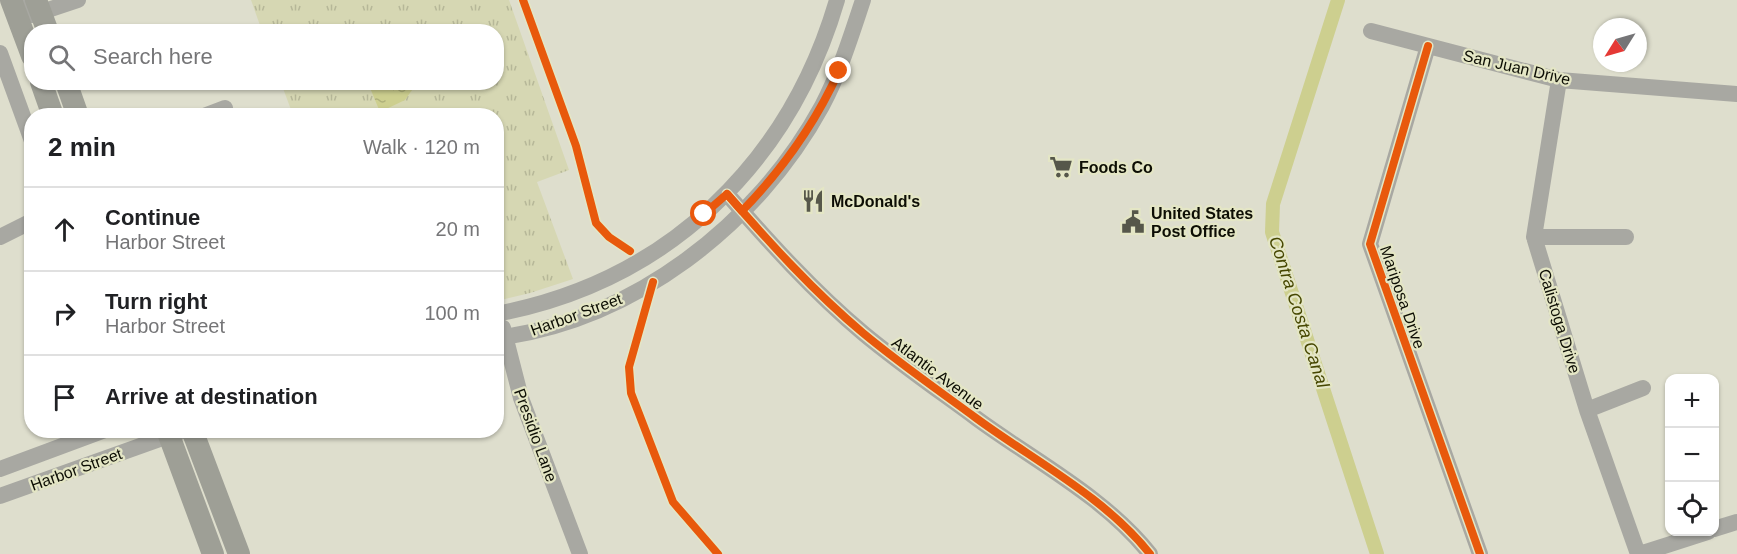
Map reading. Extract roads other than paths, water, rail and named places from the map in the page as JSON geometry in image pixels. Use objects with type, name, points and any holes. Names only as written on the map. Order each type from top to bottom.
[{"type":"main road","points":[[11,0],[24,35]]},
{"type":"main road","points":[[44,90],[50,108]]},
{"type":"main road","points":[[69,90],[75,108]]},
{"type":"main road","points":[[176,438],[213,554]]},
{"type":"main road","points":[[195,438],[239,554]]},
{"type":"street","points":[[20,0],[27,14],[33,15],[42,15],[78,0]]},
{"type":"street","name":"Harbor Street","points":[[504,312],[556,299],[615,274],[675,237],[727,194],[766,149],[789,114],[809,76],[829,28],[837,0]]},
{"type":"street","name":"Harbor Street","points":[[504,337],[578,318],[640,290],[691,256],[742,211],[780,169],[806,133],[830,90],[863,0]]},
{"type":"street","points":[[829,28],[852,35]]},
{"type":"street","name":"San Juan Drive","points":[[1371,31],[1559,81],[1737,94]]},
{"type":"street","name":"Mariposa Drive","points":[[1428,46],[1370,244],[1480,554]]},
{"type":"street","points":[[0,53],[24,119]]},
{"type":"street","name":"Calistoga Drive","points":[[1559,81],[1534,237],[1587,410],[1639,554]]},
{"type":"street","name":"Atlantic Avenue","points":[[727,194],[815,288],[863,333],[976,418],[1103,507],[1150,554]]},
{"type":"street","points":[[0,237],[24,225]]},
{"type":"street","points":[[1534,237],[1626,237]]},
{"type":"street","name":"Presidio Lane","points":[[504,347],[580,554]]},
{"type":"street","points":[[1587,410],[1643,388]]},
{"type":"street","name":"Harbor Street","points":[[0,469],[83,438]]},
{"type":"street","name":"Harbor Street","points":[[0,496],[158,438]]},
{"type":"street","points":[[1719,527],[1737,522]]},
{"type":"street","points":[[1639,554],[1693,536]]},
{"type":"water","points":[[371,90],[412,90],[405,100],[388,108],[378,108]]},
{"type":"waterway","name":"Contra Costa Canal","points":[[1338,0],[1273,204],[1272,232],[1377,554]]},
{"type":"place","name":"Foods Co","points":[[1061,167]]},
{"type":"place","name":"McDonald's","points":[[813,201]]},
{"type":"place","name":"United States Post Office","points":[[1133,222]]}]
